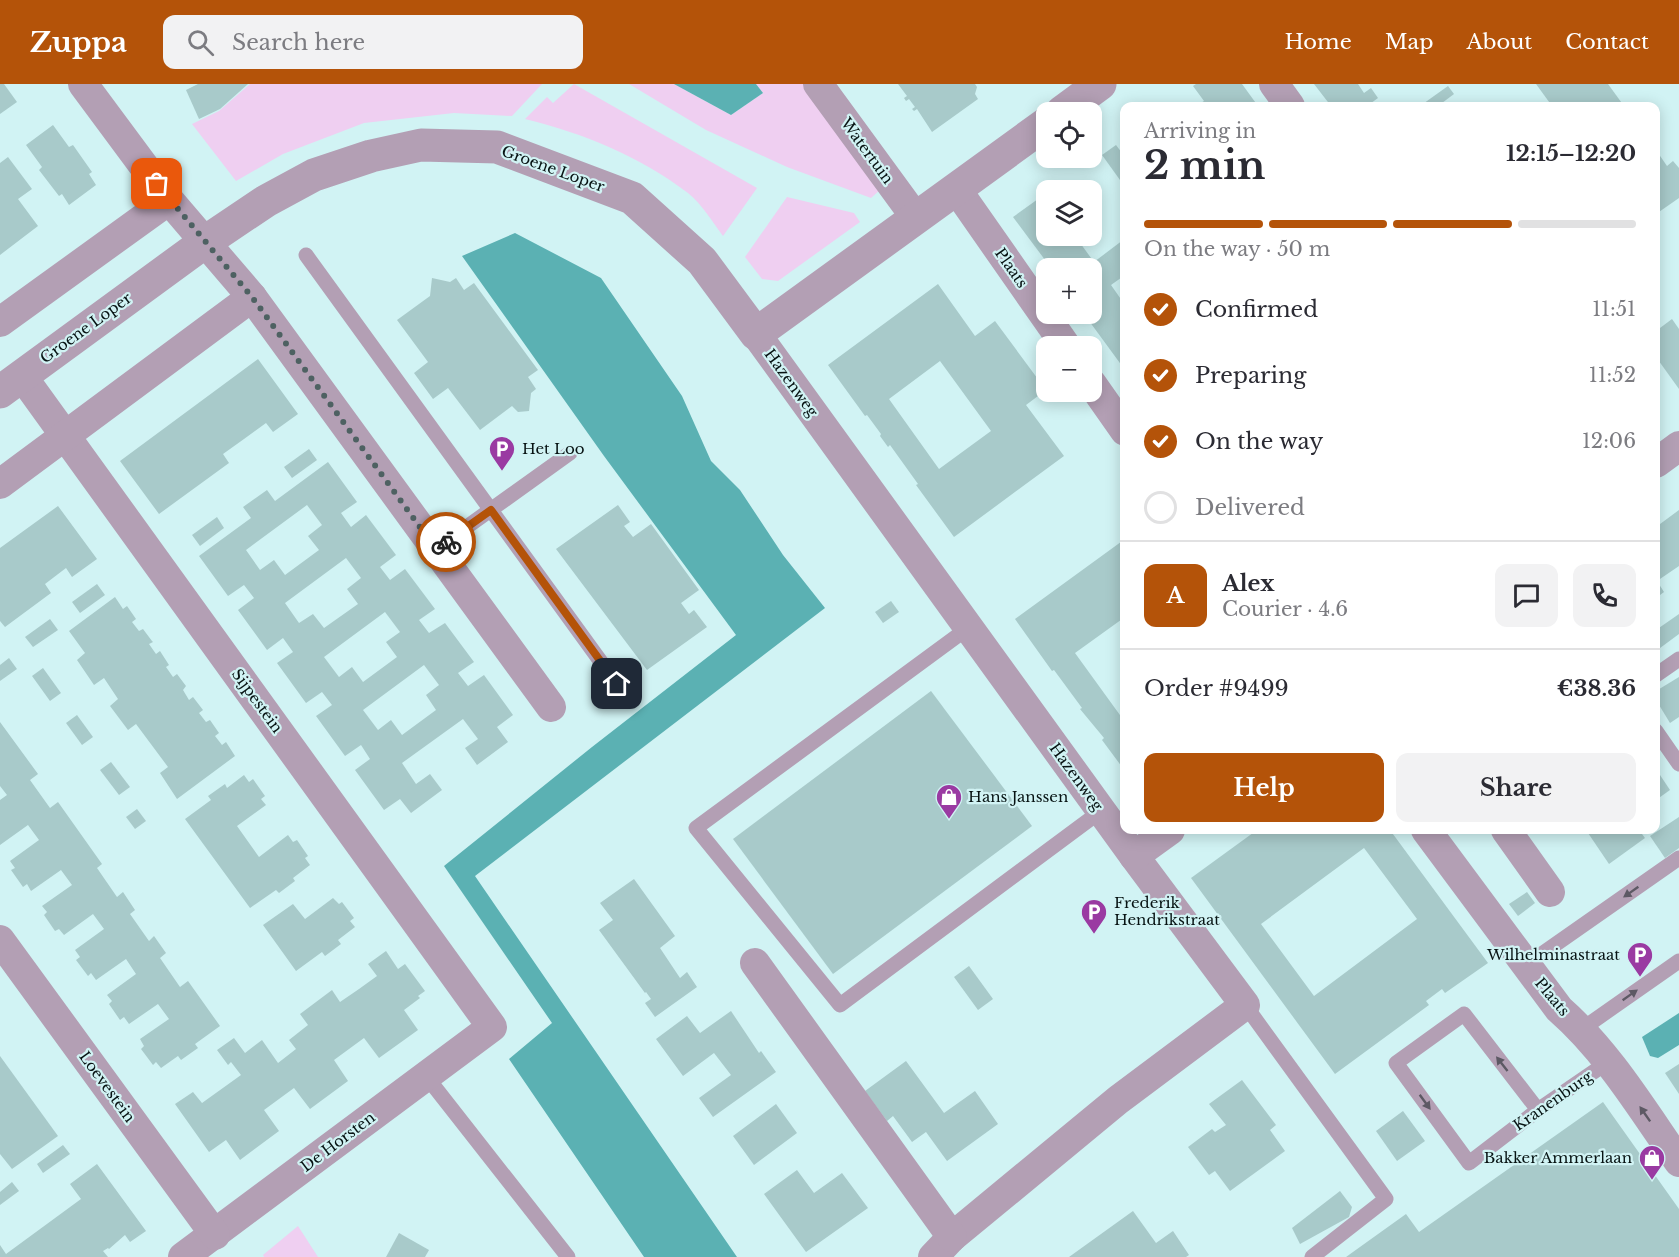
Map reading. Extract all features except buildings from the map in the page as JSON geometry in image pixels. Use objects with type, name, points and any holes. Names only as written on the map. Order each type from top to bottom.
[{"type":"street","points":[[83,84],[169,200],[252,297],[551,707]]},
{"type":"street","name":"Watertuin","points":[[818,84],[916,218]]},
{"type":"street","points":[[1076,102],[1100,84]]},
{"type":"street","points":[[1274,84],[1287,102]]},
{"type":"street","points":[[756,334],[1036,131]]},
{"type":"street","name":"Groene Loper","points":[[11,384],[205,242],[266,201],[314,175],[371,156],[421,146],[497,147],[632,198],[702,261],[756,334]]},
{"type":"street","name":"Plaats","points":[[957,190],[1059,336]]},
{"type":"street","points":[[0,322],[169,200]]},
{"type":"street","points":[[0,484],[252,297]]},
{"type":"street","name":"Hazenweg","points":[[756,334],[1101,812],[1245,1005]]},
{"type":"street","name":"Sijpestein","points":[[11,384],[65,435],[492,1027]]},
{"type":"street","points":[[1102,398],[1120,424]]},
{"type":"street","points":[[1660,459],[1679,446]]},
{"type":"street","points":[[1134,856],[1164,834]]},
{"type":"street","name":"Plaats","points":[[1429,834],[1559,1009],[1581,1029],[1608,1062],[1679,1162]]},
{"type":"street","points":[[1509,834],[1550,892]]},
{"type":"street","name":"Loevestein","points":[[0,939],[215,1235]]},
{"type":"street","points":[[755,963],[943,1247],[1119,1100],[1245,1005]]},
{"type":"street","name":"De Horsten","points":[[183,1257],[492,1027]]},
{"type":"lane","points":[[306,255],[617,684]]},
{"type":"lane","points":[[436,549],[570,453]]},
{"type":"lane","points":[[968,628],[696,828],[840,1005],[1101,812]]},
{"type":"lane","points":[[1660,672],[1679,659]]},
{"type":"lane","points":[[1660,736],[1679,764]]},
{"type":"lane","points":[[1526,965],[1679,858]]},
{"type":"lane","points":[[1581,1029],[1679,961]]},
{"type":"lane","name":"Hazenweg","points":[[1245,1005],[1386,1199],[1312,1257]]},
{"type":"lane","name":"Kranenburg","points":[[1538,1110],[1464,1014],[1396,1063],[1469,1163],[1538,1110],[1608,1062]]},
{"type":"lane","points":[[426,1076],[568,1257]]},
{"type":"shaded area","points":[[250,84],[542,84],[512,116],[454,113],[364,123],[283,154],[236,181],[192,124],[219,111]]},
{"type":"shaded area","points":[[574,84],[757,188],[723,236],[693,197],[651,168],[590,139],[525,119],[547,97],[553,103]]},
{"type":"shaded area","points":[[629,84],[674,84],[731,115],[763,93],[756,84],[803,84],[880,190],[871,198],[787,167],[706,130]]},
{"type":"shaded area","points":[[787,197],[854,213],[860,222],[778,281],[762,279],[745,257]]},
{"type":"shaded area","points":[[298,1226],[318,1257],[264,1257],[263,1255]]},
{"type":"water","points":[[674,84],[756,84],[763,93],[731,115]]},
{"type":"water","points":[[515,233],[601,278],[682,396],[711,461],[740,490],[783,555],[825,608],[475,876],[737,1257],[644,1257],[509,1059],[552,1023],[444,866],[736,635],[604,456],[462,256]]},
{"type":"water","points":[[1679,1013],[1679,1045],[1658,1058],[1650,1056],[1642,1037]]},
{"type":"way so far","points":[[157,184],[252,297],[436,549],[446,542]]},
{"type":"place","name":"Het Loo","points":[[502,472]]},
{"type":"place","name":"Hans Janssen","points":[[949,820]]},
{"type":"place","name":"Frederik Hendrikstraat","points":[[1094,935]]},
{"type":"place","name":"Wilhelminastraat","points":[[1640,978]]},
{"type":"place","name":"Bakker Ammerlaan","points":[[1652,1181]]},
{"type":"route","points":[[446,542],[491,510],[617,684]]}]
